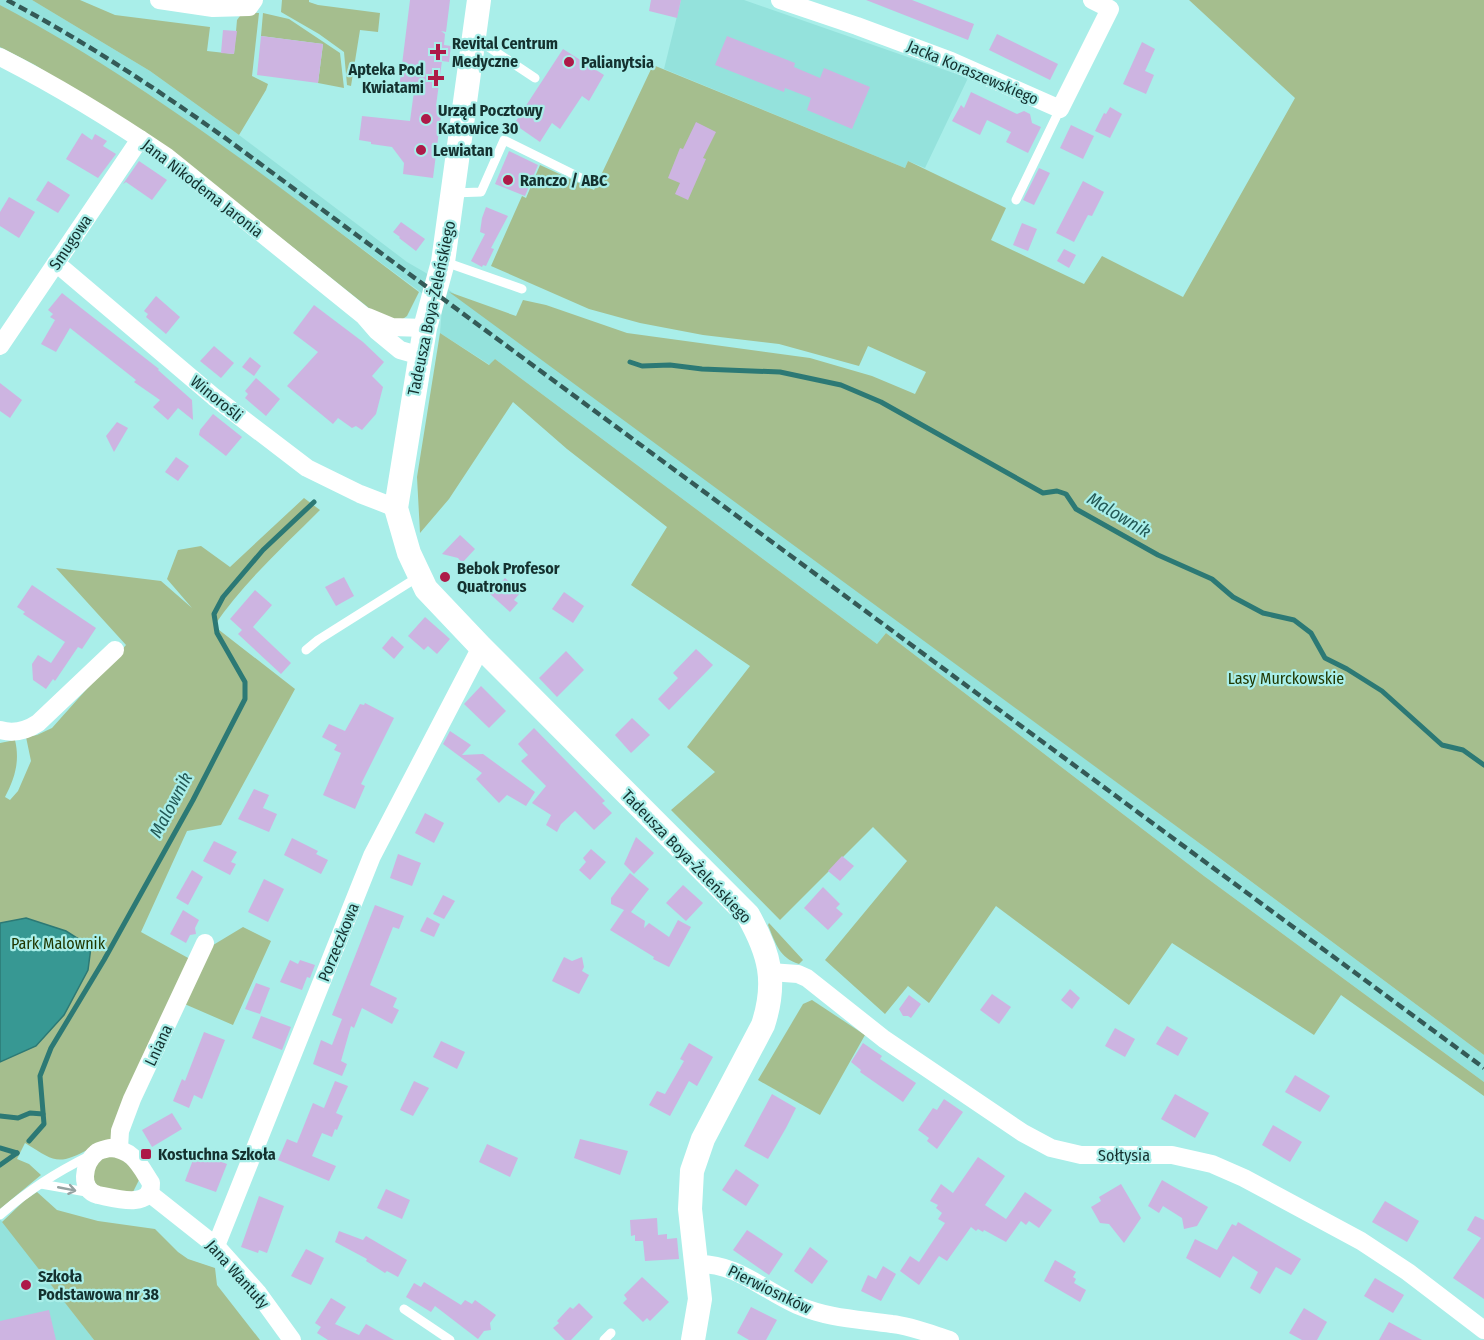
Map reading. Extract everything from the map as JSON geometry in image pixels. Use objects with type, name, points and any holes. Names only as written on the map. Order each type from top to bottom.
[{"type":"street","points":[[159,0],[213,8],[249,7],[254,0]]},
{"type":"street","name":"Tadeusza Boya-Żeleńskiego","points":[[479,0],[443,262],[424,328],[396,508],[409,553],[426,589],[748,915],[763,945],[770,972],[770,995],[763,1025],[716,1112],[696,1154],[692,1171],[690,1209],[700,1299],[693,1340]]},
{"type":"street","name":"Jacka Koraszewskiego","points":[[780,0],[951,61],[1060,109],[1112,4],[1092,0]]},
{"type":"street","name":"Jana Nikodema Jaronia","points":[[0,57],[140,139],[193,177],[364,316],[377,331],[400,350],[421,356]]},
{"type":"street","name":"Smugowa","points":[[0,346],[140,139]]},
{"type":"street","name":"Winorośli","points":[[56,263],[214,397],[307,468],[360,494],[396,508]]},
{"type":"street","name":"Jana Nikodema Jaronia","points":[[364,316],[392,327],[424,328]]},
{"type":"street","name":"Porzeczkowa","points":[[216,1246],[372,856],[481,647]]},
{"type":"street","points":[[0,730],[8,733],[18,732],[38,723],[115,650]]},
{"type":"street","name":"Lniana","points":[[119,1148],[120,1131],[132,1100],[205,944]]},
{"type":"street","name":"Sołtysia","points":[[770,972],[798,974],[807,978],[884,1039],[1023,1133],[1051,1148],[1081,1155],[1172,1155],[1212,1164],[1244,1178],[1380,1253],[1452,1304],[1484,1330]]},
{"type":"street","points":[[119,1148],[137,1160],[151,1183],[149,1193],[143,1198],[134,1201],[93,1194],[86,1186],[84,1179],[89,1162],[96,1153],[103,1149],[119,1148]]},
{"type":"street","name":"Jana Wantuły","points":[[149,1193],[216,1246],[258,1293],[292,1340]]},
{"type":"street","name":"Pierwiosnków","points":[[696,1264],[719,1265],[732,1269],[796,1304],[822,1314],[847,1320],[894,1324],[950,1340]]},
{"type":"lane","points":[[474,37],[536,78]]},
{"type":"lane","points":[[1016,200],[1060,109]]},
{"type":"lane","points":[[453,193],[481,192],[504,140],[581,178]]},
{"type":"lane","points":[[443,262],[522,289]]},
{"type":"lane","points":[[306,650],[318,640],[420,576]]},
{"type":"lane","points":[[0,1215],[29,1190],[56,1172],[96,1153]]},
{"type":"lane","points":[[41,1184],[93,1194]]},
{"type":"lane","points":[[404,1309],[450,1340]]},
{"type":"shaded area","points":[[0,0],[32,0],[150,71],[239,135],[407,262],[426,273],[1484,1055],[1484,1082],[1204,876],[886,633],[877,644],[495,359],[490,365],[440,333],[442,308],[249,165],[138,87],[0,5]]},
{"type":"shaded area","points":[[681,0],[744,0],[968,78],[925,168],[908,161],[905,168],[664,69]]},
{"type":"shaded area","name":"Szkoła Podstawowa nr 38","points":[[0,1219],[10,1231],[94,1340],[0,1340]]},
{"type":"green space","points":[[32,0],[80,0],[115,15],[210,27],[207,51],[234,54],[237,20],[243,12],[259,13],[252,76],[268,84],[266,90],[239,135],[150,71]]},
{"type":"green space","points":[[282,0],[309,0],[318,5],[380,13],[378,32],[360,30],[351,86],[347,85],[344,52],[281,12]]},
{"type":"green space","name":"Lasy Murckowskie","points":[[1189,0],[1484,0],[1484,1055],[449,292],[516,316],[523,300],[546,305],[627,333],[810,358],[872,376],[915,394],[926,372],[868,346],[859,366],[779,344],[703,335],[640,323],[589,309],[491,266],[522,196],[526,198],[540,165],[594,190],[653,65],[905,168],[908,161],[1006,208],[991,240],[1084,284],[1102,256],[1183,297],[1295,98]]},
{"type":"green space","points":[[0,5],[56,36],[163,104],[267,178],[419,292],[407,316],[397,323],[384,320],[183,160],[35,65],[0,47]]},
{"type":"green space","points":[[263,13],[289,19],[340,53],[344,88],[318,83],[323,44],[261,36]]},
{"type":"green space","points":[[440,333],[489,365],[495,359],[877,644],[886,633],[1204,876],[1484,1082],[1484,1096],[1341,995],[1314,1035],[1172,943],[1129,1005],[996,906],[929,1003],[908,986],[885,1014],[825,960],[907,861],[873,827],[780,920],[671,810],[715,772],[687,747],[750,666],[631,585],[667,527],[567,449],[513,402],[449,499],[420,533],[417,477]]},
{"type":"green space","name":"Park Malownik","points":[[304,498],[320,510],[251,580],[214,626],[295,689],[221,825],[187,831],[141,932],[190,959],[243,927],[271,941],[233,1025],[173,999],[114,1140],[102,1142],[80,1154],[63,1159],[51,1158],[25,1143],[17,1159],[29,1164],[41,1175],[0,1209],[0,743],[15,740],[16,769],[5,797],[10,800],[18,791],[31,761],[26,737],[52,728],[126,645],[56,568],[161,581],[192,608],[167,579],[178,550],[201,546],[230,567]]},
{"type":"green space","points":[[769,923],[803,960],[799,964],[782,954]]},
{"type":"green space","points":[[812,1000],[865,1035],[820,1115],[758,1080],[803,1004]]},
{"type":"green space","points":[[103,1155],[125,1158],[140,1178],[132,1194],[97,1186],[93,1179],[93,1167]]},
{"type":"green space","points":[[37,1192],[57,1210],[98,1221],[155,1229],[188,1259],[215,1268],[217,1285],[260,1340],[94,1340],[2,1222]]},
{"type":"water","points":[[26,918],[66,931],[91,947],[88,970],[64,1015],[36,1046],[0,1062],[0,923]]},
{"type":"building","points":[[410,0],[450,0],[446,32],[441,31],[445,34],[444,45],[451,46],[449,62],[442,61],[436,106],[442,107],[433,178],[403,174],[404,163],[392,147],[359,140],[362,116],[410,121],[414,91],[399,89]]},
{"type":"building","points":[[651,0],[681,0],[677,18],[649,11]]},
{"type":"building","points":[[866,0],[912,0],[974,24],[968,40]]},
{"type":"building","points":[[223,30],[237,31],[234,54],[221,53]]},
{"type":"building","points":[[997,34],[1058,64],[1050,80],[989,50]]},
{"type":"building","points":[[261,36],[323,44],[318,83],[257,75]]},
{"type":"building","points":[[727,36],[795,63],[794,67],[820,78],[824,68],[870,87],[852,129],[807,110],[811,98],[785,88],[784,92],[715,65]]},
{"type":"building","points":[[1142,42],[1155,49],[1145,71],[1154,75],[1146,94],[1123,84]]},
{"type":"building","points":[[563,49],[604,75],[589,101],[582,96],[560,129],[552,123],[540,142],[514,124]]},
{"type":"building","points":[[971,92],[1017,114],[1024,111],[1030,114],[1032,123],[1041,127],[1028,153],[1006,142],[1011,132],[987,120],[980,135],[952,121],[961,105],[964,108]]},
{"type":"building","points":[[1110,107],[1122,114],[1110,138],[1095,131],[1104,113],[1106,114]]},
{"type":"building","points":[[696,122],[716,132],[703,158],[706,159],[688,200],[675,194],[680,183],[668,178],[680,148],[683,149]]},
{"type":"building","points":[[1071,125],[1094,136],[1083,159],[1060,148]]},
{"type":"building","points":[[82,133],[92,140],[95,134],[107,141],[103,146],[116,154],[98,178],[66,159]]},
{"type":"building","points":[[509,151],[538,165],[525,196],[495,184]]},
{"type":"building","points":[[139,161],[167,180],[152,200],[126,182],[123,184]]},
{"type":"building","points":[[1039,168],[1050,173],[1034,205],[1023,200]]},
{"type":"building","points":[[48,181],[70,195],[58,213],[36,200]]},
{"type":"building","points":[[1083,181],[1104,192],[1092,216],[1088,215],[1074,242],[1056,233]]},
{"type":"building","points":[[9,197],[35,212],[19,238],[0,226],[0,212]]},
{"type":"building","points":[[486,207],[508,216],[491,248],[494,249],[486,266],[482,267],[471,261],[485,234],[480,232]]},
{"type":"building","points":[[401,222],[425,239],[416,251],[393,232]]},
{"type":"building","points":[[1022,223],[1037,229],[1028,251],[1013,245]]},
{"type":"building","points":[[1064,249],[1076,255],[1069,268],[1057,261]]},
{"type":"building","points":[[62,293],[159,369],[192,400],[193,420],[178,408],[168,420],[153,407],[160,400],[134,382],[136,380],[70,328],[56,352],[41,344],[55,320],[50,317],[53,314],[48,310]]},
{"type":"building","points":[[156,296],[180,317],[166,334],[146,317],[148,314],[144,311]]},
{"type":"building","points":[[314,305],[363,342],[384,362],[372,376],[383,387],[376,414],[362,430],[356,426],[352,428],[338,418],[333,424],[287,386],[318,352],[293,333]]},
{"type":"building","points":[[214,346],[234,363],[221,378],[200,361]]},
{"type":"building","points":[[250,357],[261,366],[254,376],[242,367]]},
{"type":"building","points":[[256,378],[280,399],[266,416],[245,398],[248,394],[245,391]]},
{"type":"building","points":[[0,383],[22,400],[10,418],[0,411]]},
{"type":"building","points":[[213,414],[242,437],[226,456],[199,435],[200,430]]},
{"type":"building","points":[[117,422],[128,428],[114,452],[106,436]]},
{"type":"building","points":[[176,457],[189,466],[178,481],[165,472]]},
{"type":"building","points":[[460,535],[475,549],[462,563],[458,558],[442,554]]},
{"type":"building","points":[[344,577],[354,596],[336,606],[325,587]]},
{"type":"building","points":[[505,578],[521,592],[514,600],[518,603],[510,612],[490,594]]},
{"type":"building","points":[[32,585],[96,628],[82,649],[78,647],[55,681],[53,679],[46,689],[33,680],[32,664],[38,655],[51,663],[65,642],[23,614],[25,612],[17,607]]},
{"type":"building","points":[[255,590],[272,605],[253,627],[291,663],[281,674],[238,634],[242,630],[230,619]]},
{"type":"building","points":[[564,592],[584,606],[573,623],[552,609]]},
{"type":"building","points":[[425,617],[450,639],[437,654],[428,646],[424,650],[408,636]]},
{"type":"building","points":[[392,636],[404,647],[394,659],[382,648]]},
{"type":"building","points":[[696,649],[713,665],[669,710],[658,699],[678,678],[673,673]]},
{"type":"building","points":[[566,651],[584,670],[557,697],[539,678]]},
{"type":"building","points":[[481,686],[506,711],[489,728],[464,704]]},
{"type":"building","points":[[365,703],[394,718],[361,784],[365,786],[355,809],[323,795],[341,753],[334,750],[337,745],[322,737],[329,724],[345,731],[360,704]]},
{"type":"building","points":[[632,718],[650,735],[631,753],[615,735]]},
{"type":"building","points":[[534,728],[605,801],[602,803],[612,813],[594,830],[575,811],[561,824],[557,832],[546,825],[551,815],[532,803],[546,786],[521,761],[528,755],[518,744]]},
{"type":"building","points":[[450,731],[471,745],[462,755],[483,754],[535,792],[526,806],[507,795],[499,803],[476,779],[482,773],[443,744]]},
{"type":"building","points":[[254,789],[269,795],[263,808],[277,814],[269,832],[238,819]]},
{"type":"building","points":[[425,813],[444,823],[434,843],[415,833]]},
{"type":"building","points":[[636,837],[654,853],[634,874],[624,864]]},
{"type":"building","points":[[292,838],[318,851],[316,854],[328,860],[321,874],[284,855]]},
{"type":"building","points":[[214,841],[237,852],[231,862],[236,864],[230,875],[203,861]]},
{"type":"building","points":[[591,849],[606,862],[590,880],[579,870],[586,862],[583,858]]},
{"type":"building","points":[[398,854],[421,863],[412,886],[390,878]]},
{"type":"building","points":[[842,856],[854,866],[840,881],[828,871]]},
{"type":"building","points":[[192,870],[203,877],[188,905],[176,898]]},
{"type":"building","points":[[630,873],[649,889],[631,912],[645,921],[644,928],[649,923],[669,937],[678,920],[691,927],[669,967],[610,930],[624,910],[611,904],[611,898]]},
{"type":"building","points":[[264,879],[284,889],[268,922],[248,912]]},
{"type":"building","points":[[683,885],[703,903],[686,921],[666,903]]},
{"type":"building","points":[[823,887],[840,904],[836,908],[843,914],[828,930],[804,908]]},
{"type":"building","points":[[443,895],[455,901],[444,919],[433,914]]},
{"type":"building","points":[[375,905],[404,916],[399,929],[393,927],[370,985],[397,998],[393,1007],[399,1010],[392,1024],[362,1008],[354,1028],[351,1026],[341,1061],[347,1064],[342,1076],[313,1064],[321,1040],[332,1045],[342,1019],[332,1015]]},
{"type":"building","points":[[183,910],[199,920],[195,928],[196,934],[190,935],[186,943],[170,934]]},
{"type":"building","points":[[427,917],[440,924],[434,937],[420,931]]},
{"type":"building","points":[[564,957],[572,961],[582,957],[584,967],[582,971],[589,975],[579,994],[552,981]]},
{"type":"building","points":[[290,960],[298,964],[300,960],[315,965],[302,990],[280,982]]},
{"type":"building","points":[[256,983],[270,988],[260,1014],[245,1009]]},
{"type":"building","points":[[1070,989],[1080,998],[1072,1009],[1061,1000]]},
{"type":"building","points":[[992,994],[1011,1007],[999,1024],[980,1010]]},
{"type":"building","points":[[909,995],[921,1004],[911,1018],[903,1016],[899,1009]]},
{"type":"building","points":[[261,1016],[291,1027],[282,1050],[252,1038]]},
{"type":"building","points":[[1167,1026],[1188,1038],[1178,1056],[1156,1044]]},
{"type":"building","points":[[1115,1028],[1135,1039],[1125,1057],[1105,1046]]},
{"type":"building","points":[[204,1032],[225,1040],[202,1099],[194,1095],[189,1108],[173,1101],[182,1079],[185,1081]]},
{"type":"building","points":[[441,1041],[465,1052],[457,1069],[433,1057]]},
{"type":"building","points":[[689,1043],[713,1057],[697,1086],[689,1081],[670,1116],[649,1105],[657,1091],[665,1094],[684,1061],[680,1059]]},
{"type":"building","points":[[863,1043],[882,1056],[880,1059],[916,1083],[903,1102],[860,1072],[861,1070],[851,1062]]},
{"type":"building","points":[[1295,1075],[1330,1096],[1320,1112],[1285,1092]]},
{"type":"building","points":[[335,1081],[348,1086],[336,1113],[343,1116],[332,1137],[322,1133],[312,1156],[336,1166],[329,1181],[278,1160],[287,1139],[297,1143],[313,1103],[324,1108]]},
{"type":"building","points":[[414,1081],[429,1088],[413,1116],[400,1110]]},
{"type":"building","points":[[772,1094],[796,1108],[768,1159],[744,1146]]},
{"type":"building","points":[[1175,1094],[1209,1113],[1195,1138],[1161,1119]]},
{"type":"building","points":[[944,1099],[963,1112],[937,1149],[927,1141],[929,1138],[918,1130],[933,1108],[937,1110]]},
{"type":"building","points":[[172,1113],[182,1129],[152,1147],[142,1130]]},
{"type":"building","points":[[1273,1125],[1302,1142],[1290,1162],[1262,1145]]},
{"type":"building","points":[[580,1139],[628,1151],[620,1175],[574,1158]]},
{"type":"building","points":[[487,1144],[518,1158],[510,1177],[479,1162]]},
{"type":"building","points":[[196,1152],[227,1164],[216,1192],[185,1181]]},
{"type":"building","points":[[978,1157],[1005,1176],[985,1205],[1006,1219],[1025,1192],[1052,1210],[1039,1228],[1029,1221],[1026,1225],[1021,1221],[1006,1242],[984,1230],[983,1232],[978,1229],[976,1231],[971,1227],[947,1261],[939,1256],[919,1285],[900,1271],[910,1256],[919,1262],[945,1223],[938,1219],[942,1213],[936,1208],[938,1205],[930,1201],[941,1184],[953,1193]]},
{"type":"building","points":[[736,1169],[759,1185],[746,1206],[722,1190]]},
{"type":"building","points":[[1162,1180],[1208,1207],[1197,1226],[1184,1229],[1182,1218],[1163,1206],[1159,1213],[1148,1206]]},
{"type":"building","points":[[1121,1184],[1141,1218],[1124,1243],[1109,1224],[1100,1223],[1091,1207],[1101,1201],[1099,1197]]},
{"type":"building","points":[[386,1189],[410,1200],[402,1219],[377,1208]]},
{"type":"building","points":[[259,1196],[284,1206],[267,1253],[259,1250],[258,1253],[241,1247]]},
{"type":"building","points":[[1385,1201],[1419,1221],[1407,1242],[1372,1222]]},
{"type":"building","points":[[1475,1216],[1484,1220],[1484,1299],[1453,1278],[1481,1238],[1467,1230]]},
{"type":"building","points":[[657,1218],[658,1235],[667,1234],[667,1239],[677,1238],[679,1259],[645,1261],[643,1241],[635,1241],[635,1235],[631,1236],[630,1220]]},
{"type":"building","points":[[1238,1222],[1301,1259],[1291,1275],[1276,1267],[1260,1294],[1250,1288],[1258,1272],[1233,1256],[1220,1278],[1186,1258],[1195,1239],[1217,1250],[1232,1224],[1236,1226]]},
{"type":"building","points":[[747,1230],[783,1254],[769,1275],[733,1250]]},
{"type":"building","points":[[339,1231],[363,1240],[366,1236],[407,1260],[398,1277],[387,1271],[385,1273],[366,1261],[367,1259],[335,1242]]},
{"type":"building","points":[[810,1247],[828,1261],[812,1284],[794,1271]]},
{"type":"building","points":[[306,1249],[324,1258],[311,1285],[291,1276]]},
{"type":"building","points":[[1055,1260],[1076,1272],[1073,1277],[1076,1279],[1074,1283],[1086,1290],[1080,1302],[1044,1281]]},
{"type":"building","points":[[883,1266],[896,1274],[881,1301],[861,1291],[868,1275],[876,1279]]},
{"type":"building","points":[[642,1277],[669,1302],[650,1321],[647,1318],[643,1322],[623,1303],[627,1299],[624,1295]]},
{"type":"building","points":[[1375,1278],[1404,1295],[1393,1313],[1364,1296]]},
{"type":"building","points":[[424,1282],[461,1305],[465,1300],[472,1304],[475,1300],[496,1315],[490,1323],[491,1330],[484,1331],[478,1339],[435,1306],[431,1312],[406,1297],[414,1283],[421,1287]]},
{"type":"building","points":[[331,1298],[346,1307],[335,1324],[359,1335],[366,1324],[394,1340],[328,1340],[317,1333],[321,1327],[315,1323]]},
{"type":"building","points":[[579,1303],[593,1317],[571,1340],[565,1340],[553,1328],[570,1307],[573,1309]]},
{"type":"building","points":[[751,1307],[777,1320],[766,1340],[749,1340],[737,1333]]},
{"type":"building","points":[[1304,1308],[1327,1322],[1317,1340],[1302,1340],[1289,1333]]},
{"type":"building","points":[[49,1310],[56,1340],[0,1340],[0,1321]]},
{"type":"building","points":[[1389,1322],[1422,1340],[1379,1340]]},
{"type":"waterway","name":"Malownik","points":[[630,362],[642,366],[670,365],[702,369],[780,372],[841,385],[881,402],[1043,493],[1057,491],[1066,494],[1076,509],[1158,555],[1212,579],[1233,597],[1263,613],[1294,620],[1311,633],[1325,658],[1382,691],[1442,745],[1463,750],[1484,765]]},
{"type":"waterway","name":"Malownik","points":[[29,1141],[44,1124],[40,1076],[51,1048],[104,960],[193,800],[245,699],[245,682],[217,633],[214,614],[223,597],[263,550],[314,502]]},
{"type":"waterway","points":[[0,1116],[18,1118],[30,1113],[43,1114]]},
{"type":"waterway","name":"Malownik","points":[[0,1148],[17,1153]]},
{"type":"waterway","points":[[0,1165],[17,1153]]},
{"type":"railway","points":[[7,0],[120,66],[228,140],[1484,1068]]},
{"type":"place","name":"Revital Centrum Medyczne","points":[[438,52]]},
{"type":"place","name":"Palianytsia","points":[[569,62]]},
{"type":"place","name":"Apteka Pod Kwiatami","points":[[436,78]]},
{"type":"place","name":"Urząd Pocztowy Katowice 30","points":[[426,119]]},
{"type":"place","name":"Lewiatan","points":[[421,150]]},
{"type":"place","name":"Ranczo / ABC","points":[[508,180]]},
{"type":"place","name":"Bebok Profesor Quatronus","points":[[445,577]]},
{"type":"place","name":"Kostuchna Szkoła","points":[[146,1154]]},
{"type":"place","name":"Szkoła Podstawowa nr 38","points":[[26,1285]]}]
